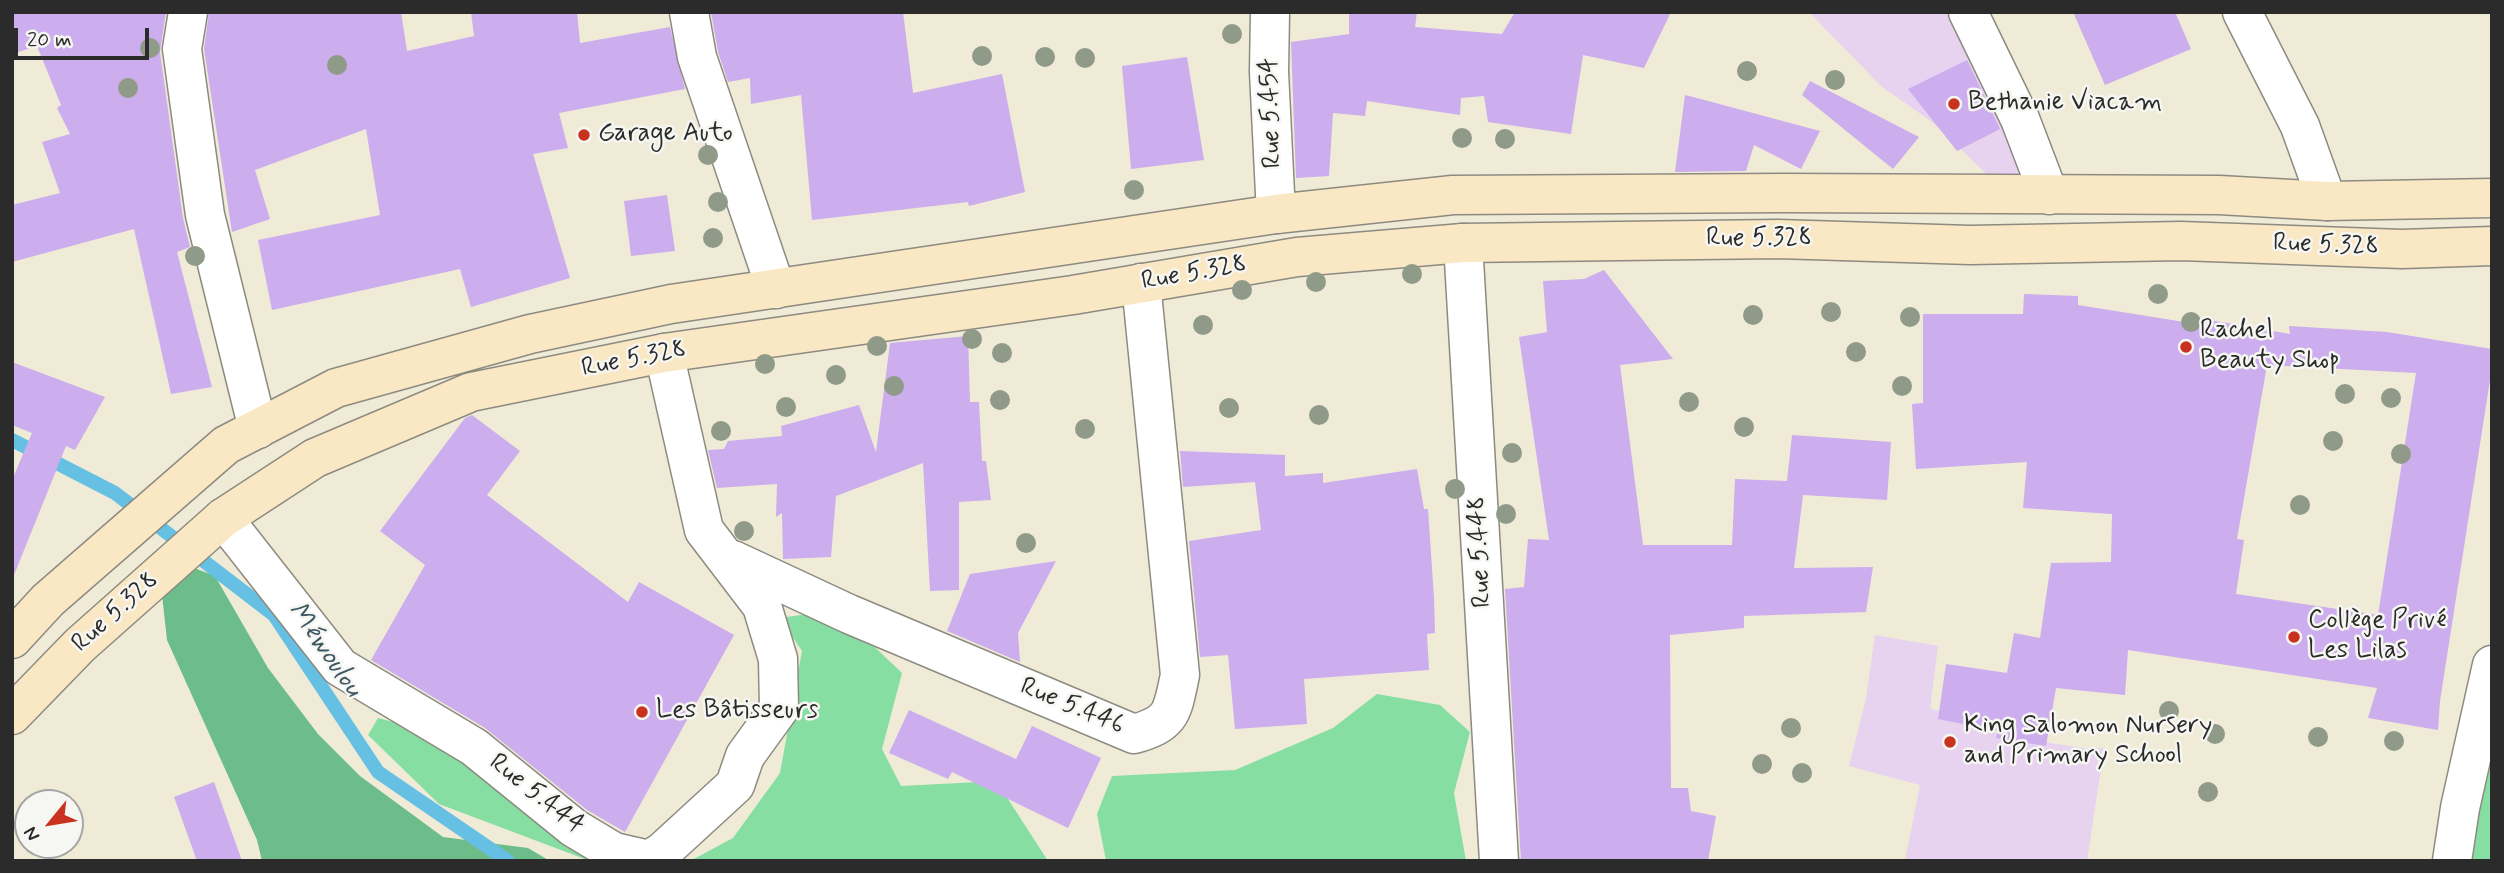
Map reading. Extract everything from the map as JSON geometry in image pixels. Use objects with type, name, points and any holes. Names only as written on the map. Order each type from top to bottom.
[{"type":"main road","name":"Rue 5.328","points":[[12,639],[48,600],[226,445],[336,388],[530,334],[671,303],[1276,214],[1453,195],[1784,192],[2219,195],[2327,201],[2492,198]]},
{"type":"main road","name":"Rue 5.328","points":[[12,715],[80,645],[212,528],[315,458],[471,392],[664,353],[1141,283],[1297,257],[1463,243],[1778,239],[1970,245],[2181,241],[2402,249],[2492,246]]},
{"type":"street","points":[[188,12],[182,49],[205,215],[258,429]]},
{"type":"street","points":[[689,12],[697,57],[776,289]]},
{"type":"street","name":"Rue 5.454","points":[[1270,12],[1269,72],[1276,214]]},
{"type":"street","points":[[1968,12],[2020,119],[2049,195]]},
{"type":"street","points":[[2242,12],[2300,126],[2327,201]]},
{"type":"street","name":"Rue 5.448","points":[[1463,243],[1499,861]]},
{"type":"street","name":"Rue 5.446","points":[[727,557],[849,614],[1133,734],[1159,727],[1172,712],[1180,675],[1141,283]]},
{"type":"street","name":"Rue 5.444","points":[[212,528],[340,667],[474,747],[574,828],[614,852],[649,860],[662,852],[735,785],[746,756],[779,709],[778,659],[762,606],[705,530],[664,353]]},
{"type":"street","points":[[2452,861],[2460,808],[2492,665]]},
{"type":"shaded area","name":"Bethanie Viacam","points":[[1809,12],[1955,12],[2045,184],[1992,179],[1932,122],[1881,86]]},
{"type":"shaded area","name":"King Salomon Nursery and Primary School","points":[[1875,635],[1938,646],[1930,708],[2004,736],[2089,749],[2104,748],[2087,861],[1905,861],[1920,785],[1849,766],[1866,699]]},
{"type":"green space","points":[[176,561],[215,576],[268,668],[318,734],[360,776],[443,837],[528,848],[550,861],[262,861],[257,840],[167,640],[160,577]]},
{"type":"green space","points":[[821,612],[842,616],[902,673],[882,749],[901,786],[979,782],[1008,799],[1048,861],[690,861],[733,838],[780,773],[802,651],[780,618]]},
{"type":"green space","points":[[1377,694],[1440,705],[1470,732],[1454,793],[1466,861],[1106,861],[1097,814],[1112,776],[1235,770],[1333,728]]},
{"type":"green space","points":[[2492,698],[2492,861],[2463,861]]},
{"type":"green space","points":[[378,718],[439,734],[634,861],[590,861],[439,804],[368,735]]},
{"type":"building","points":[[12,12],[166,12],[160,52],[183,218],[190,247],[177,252],[212,387],[171,394],[134,229],[12,262],[12,205],[60,193],[42,142],[70,134],[57,108],[61,105],[37,46],[12,54]]},
{"type":"building","points":[[209,12],[401,12],[407,51],[474,36],[471,12],[577,12],[580,43],[670,27],[685,89],[559,113],[568,148],[533,154],[570,278],[471,307],[460,269],[272,310],[258,240],[380,215],[366,129],[255,170],[270,219],[232,232],[204,49]]},
{"type":"building","points":[[711,12],[903,12],[913,93],[1002,74],[1025,192],[969,206],[968,202],[812,220],[801,95],[751,104],[750,78],[728,82],[718,52]]},
{"type":"building","points":[[1349,12],[1417,12],[1415,27],[1502,34],[1515,12],[1671,12],[1644,68],[1583,55],[1571,134],[1488,122],[1484,96],[1461,98],[1460,115],[1367,101],[1365,116],[1333,113],[1329,176],[1296,178],[1291,42],[1349,34]]},
{"type":"building","points":[[2073,12],[2175,12],[2191,49],[2105,85]]},
{"type":"building","points":[[1187,57],[1204,160],[1131,169],[1122,66]]},
{"type":"building","points":[[1967,60],[2000,129],[1957,151],[1908,89]]},
{"type":"building","points":[[1810,81],[1919,137],[1893,169],[1802,95]]},
{"type":"building","points":[[1685,95],[1820,131],[1801,169],[1754,145],[1746,171],[1675,172]]},
{"type":"building","points":[[667,195],[675,251],[631,256],[624,201]]},
{"type":"building","points":[[1604,270],[1673,359],[1620,365],[1643,545],[1732,545],[1735,479],[1787,481],[1792,435],[1891,442],[1887,500],[1803,495],[1794,568],[1873,567],[1866,612],[1744,616],[1744,628],[1670,635],[1671,788],[1688,788],[1691,811],[1716,816],[1708,861],[1521,861],[1505,589],[1524,587],[1528,539],[1549,540],[1519,337],[1547,332],[1543,281],[1584,279]]},
{"type":"building","points":[[2024,294],[2078,296],[2078,305],[2203,325],[2204,319],[2290,334],[2289,326],[2387,332],[2492,349],[2492,367],[2440,701],[2438,730],[2368,718],[2377,688],[2128,650],[2125,695],[2056,688],[2046,746],[1996,738],[1998,731],[1938,719],[1946,664],[2007,673],[2014,633],[2040,638],[2051,563],[2111,562],[2112,514],[2023,508],[2027,462],[1916,469],[1912,404],[1923,403],[1923,314],[2023,314]],"holes":[[[2267,365],[2416,373],[2378,615],[2236,594],[2244,540],[2237,539]]]},
{"type":"building","points":[[968,336],[970,402],[979,402],[982,461],[986,461],[991,500],[959,502],[959,590],[930,591],[923,463],[836,496],[831,557],[783,559],[782,513],[776,517],[777,484],[717,488],[708,450],[724,449],[728,441],[782,436],[781,426],[859,405],[876,452],[890,343]]},
{"type":"building","points":[[12,362],[105,397],[75,450],[66,446],[14,575],[12,480],[32,433],[12,425]]},
{"type":"building","points":[[472,415],[520,451],[487,495],[628,602],[639,582],[734,635],[625,832],[587,810],[485,728],[371,660],[425,565],[380,531],[465,418]]},
{"type":"building","points":[[1180,451],[1285,455],[1285,476],[1323,473],[1323,483],[1417,469],[1424,509],[1428,509],[1434,598],[1435,633],[1427,634],[1429,670],[1304,679],[1307,724],[1235,729],[1228,655],[1200,657],[1189,541],[1261,530],[1255,482],[1183,487]]},
{"type":"building","points":[[1056,561],[1018,633],[1020,662],[947,631],[970,574]]},
{"type":"building","points":[[909,710],[1016,759],[1032,726],[1101,758],[1068,828],[952,772],[948,779],[889,753]]},
{"type":"building","points":[[214,782],[242,861],[197,861],[174,797]]},
{"type":"waterway","name":"Méwoulou","points":[[12,440],[115,493],[274,615],[378,772],[508,861]]},
{"type":"place","name":"Bethanie Viacam","points":[[1954,104]]},
{"type":"place","name":"Garage Auto","points":[[584,135]]},
{"type":"place","name":"Rachel Beauty Shop","points":[[2186,347]]},
{"type":"place","name":"Collège Privé Les Lilas","points":[[2294,637]]},
{"type":"place","name":"Les Bâtisseurs","points":[[642,712]]},
{"type":"place","name":"King Salomon Nursery and Primary School","points":[[1950,742]]}]
